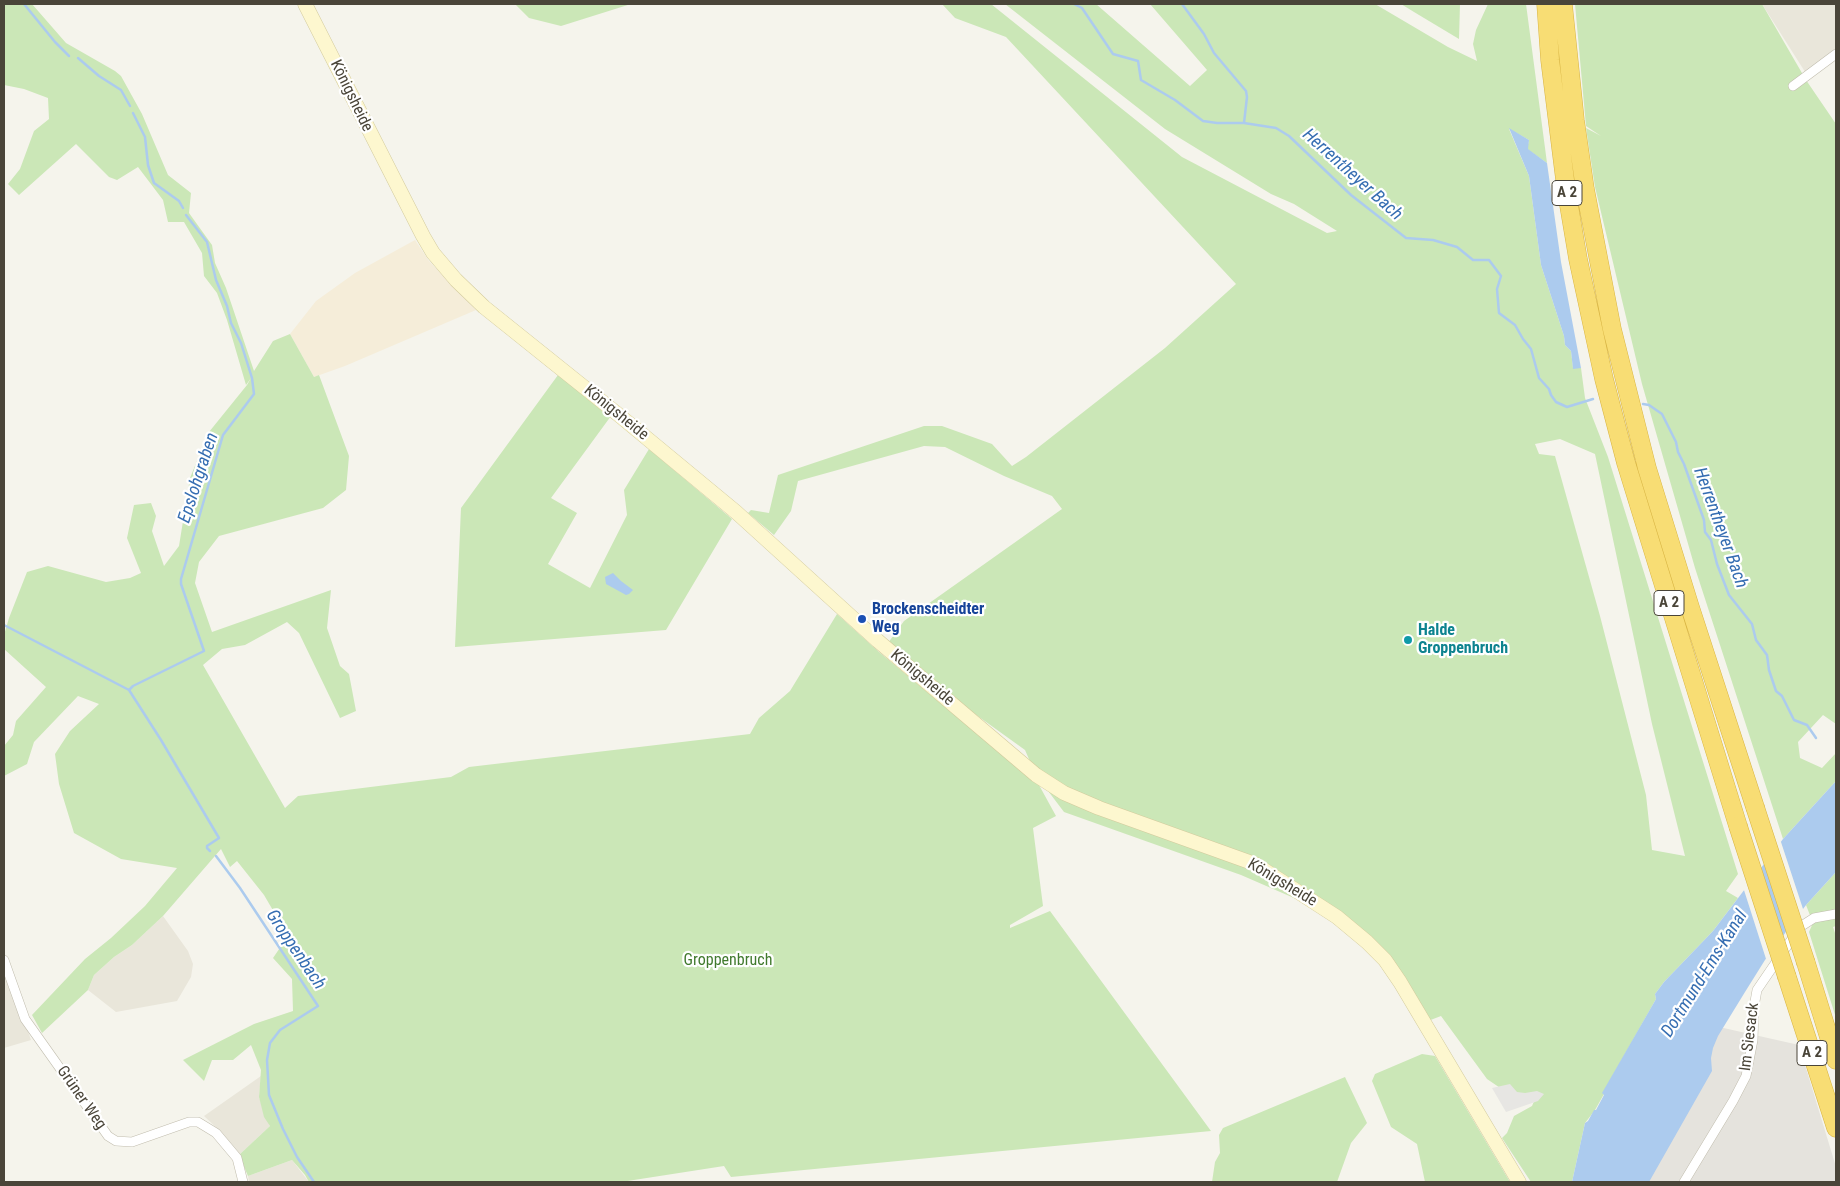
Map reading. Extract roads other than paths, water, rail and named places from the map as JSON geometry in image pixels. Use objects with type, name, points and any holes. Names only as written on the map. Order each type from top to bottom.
[{"type":"highway","name":"A 2","points":[[1546,4],[1551,70],[1566,188],[1578,259],[1604,379],[1628,472],[1738,826],[1836,1128]]},
{"type":"highway","name":"A 2","points":[[1563,4],[1575,120],[1594,245],[1614,338],[1647,468],[1836,1060]]},
{"type":"main road","name":"Königsheide","points":[[305,4],[423,236],[433,253],[456,280],[484,307],[736,512],[878,642],[1036,776],[1064,793],[1099,808],[1255,864],[1337,917],[1385,960],[1519,1182]]},
{"type":"street","points":[[1793,86],[1836,54]]},
{"type":"street","name":"Im Siesack","points":[[1684,1182],[1746,1076],[1753,1040],[1754,1007],[1757,990],[1800,927],[1814,918],[1836,914]]},
{"type":"street","name":"Grüner Weg","points":[[4,960],[25,1019],[108,1136],[116,1141],[132,1142],[189,1122],[198,1122],[216,1133],[237,1158],[244,1182]]},
{"type":"water","points":[[1509,128],[1529,140],[1528,149],[1547,163],[1561,262],[1581,368],[1573,369],[1571,351],[1565,345],[1564,336],[1541,265],[1529,176]]},
{"type":"water","points":[[613,573],[633,590],[629,594],[626,595],[606,584],[605,577]]},
{"type":"water","name":"Dortmund-Ems-Kanal","points":[[1836,781],[1836,872],[1806,905],[1765,960],[1718,1036],[1711,1058],[1712,1071],[1649,1182],[1572,1182],[1585,1123],[1594,1110],[1596,1110],[1604,1095],[1602,1093],[1656,999],[1655,994],[1664,982],[1713,931],[1783,839]]},
{"type":"waterway","name":"Epslohgraben","points":[[24,4],[69,56]]},
{"type":"waterway","name":"Herrentheyer Bach","points":[[1074,4],[1082,8],[1113,54],[1138,61],[1141,80],[1175,100],[1203,121],[1244,123],[1276,128],[1289,136],[1351,195],[1406,238],[1433,240],[1457,247],[1473,260],[1489,260],[1501,276],[1497,289],[1499,313],[1515,325],[1531,349],[1539,378],[1549,389],[1556,402],[1567,407],[1593,399]]},
{"type":"waterway","points":[[1182,4],[1204,34],[1214,53],[1246,91],[1244,123]]},
{"type":"waterway","name":"Epslohgraben","points":[[78,58],[99,76],[121,90],[130,106]]},
{"type":"waterway","name":"Epslohgraben","points":[[133,113],[145,137],[148,165],[154,183],[179,201],[183,208]]},
{"type":"waterway","name":"Epslohgraben","points":[[129,690],[133,686],[204,651],[181,584],[181,579],[223,435],[254,394],[252,378],[241,343],[231,323],[227,306],[216,280],[207,242],[186,215]]},
{"type":"waterway","name":"Herrentheyer Bach","points":[[1643,404],[1649,405],[1662,414],[1676,442],[1704,520],[1705,532],[1711,540],[1717,564],[1729,595],[1752,624],[1756,640],[1767,655],[1769,670],[1776,691],[1782,696],[1794,720],[1807,725],[1816,738]]},
{"type":"waterway","name":"Groppenbach","points":[[4,625],[129,690],[219,838],[207,846],[210,851]]},
{"type":"waterway","name":"Groppenbach","points":[[216,856],[240,888],[318,1006],[280,1030],[270,1043],[267,1060],[269,1095],[297,1157],[314,1182]]},
{"type":"place","name":"Brockenscheidter Weg","points":[[862,619]]},
{"type":"place","name":"Halde Groppenbruch","points":[[1408,640]]},
{"type":"park label","name":"Groppenbruch","points":[[728,961]]}]
